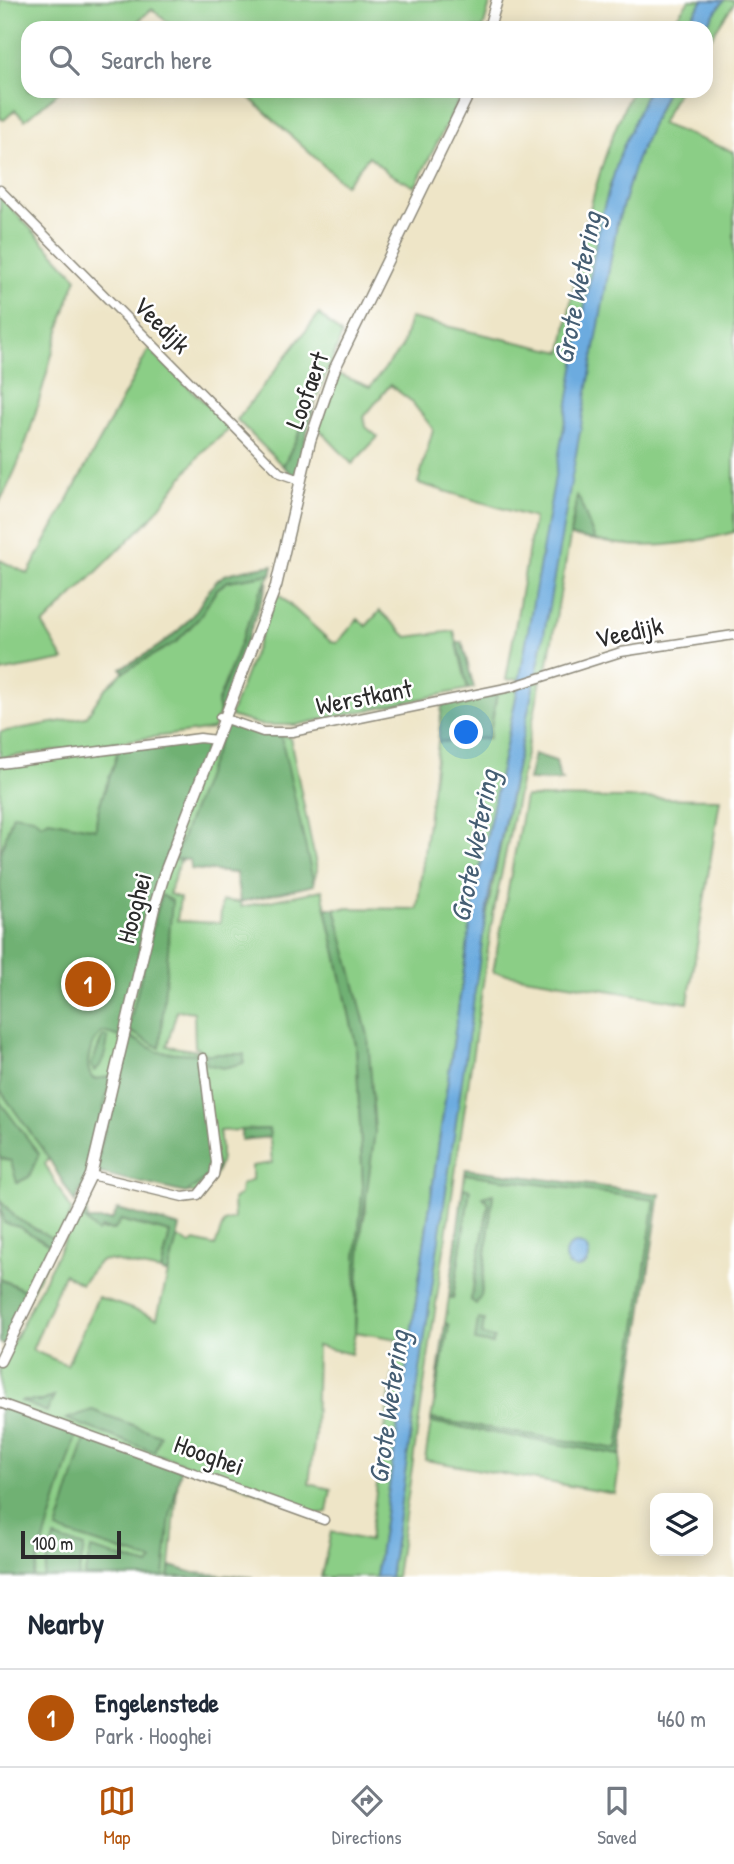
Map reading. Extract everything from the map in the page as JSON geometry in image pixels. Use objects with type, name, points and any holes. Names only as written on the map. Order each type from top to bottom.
[{"type":"street","points":[[491,21],[497,0]]},
{"type":"street","name":"Loofaert","points":[[216,740],[222,718],[276,586],[317,418],[340,357],[467,98]]},
{"type":"street","name":"Veedijk","points":[[0,190],[279,473],[300,480]]},
{"type":"street","name":"Veedijk","points":[[511,687],[621,652],[734,635]]},
{"type":"street","name":"Werstkant","points":[[222,718],[263,732],[292,732],[511,687]]},
{"type":"street","points":[[0,764],[200,738],[216,740]]},
{"type":"street","name":"Hooghei","points":[[0,1361],[90,1175],[154,908],[216,740]]},
{"type":"street","points":[[90,1175],[183,1197],[198,1195],[214,1175],[216,1163],[203,1058]]},
{"type":"street","name":"Hooghei","points":[[0,1403],[324,1520]]},
{"type":"green space","points":[[0,0],[491,0],[485,21],[166,21],[152,9],[138,21],[21,21],[21,98],[52,98],[25,120],[15,110],[4,120],[0,118]]},
{"type":"green space","points":[[689,0],[703,0],[689,21],[674,21]]},
{"type":"green space","points":[[724,0],[734,0],[713,34],[713,21],[709,21]]},
{"type":"green space","points":[[250,98],[460,98],[415,187],[388,173],[369,156],[345,185]]},
{"type":"green space","points":[[629,98],[644,98],[609,188],[520,679],[506,680],[534,518],[418,483],[433,429],[411,401],[390,385],[364,417],[366,427],[378,437],[352,464],[318,428],[336,373],[370,387],[402,347],[410,318],[562,352],[580,252],[596,186]]},
{"type":"green space","points":[[663,98],[674,98],[661,124],[734,152],[734,532],[700,540],[648,546],[595,540],[577,497],[547,669],[535,675],[617,224],[636,161]]},
{"type":"green space","points":[[0,196],[77,278],[34,419],[0,501]]},
{"type":"green space","points":[[319,314],[342,335],[316,400],[283,466],[237,420]]},
{"type":"green space","points":[[149,349],[231,428],[203,451],[150,519],[43,625],[64,660],[0,672],[0,560],[28,574]]},
{"type":"green space","points":[[316,400],[295,477],[283,466]]},
{"type":"green space","points":[[577,496],[579,498],[595,540],[570,536]]},
{"type":"green space","points":[[273,565],[271,574],[228,581],[217,589],[199,618],[176,642],[123,672],[121,668],[176,633],[219,579],[236,571]]},
{"type":"green space","points":[[271,574],[260,592],[217,704],[220,713],[213,729],[0,758],[0,732],[86,717],[104,690],[123,672],[176,642],[199,618],[217,589],[228,581]]},
{"type":"green space","points":[[268,582],[220,713],[217,704],[260,592]]},
{"type":"green space","points":[[277,593],[331,642],[337,643],[358,619],[366,626],[380,611],[407,637],[454,631],[468,689],[296,725],[261,725],[230,716]]},
{"type":"green space","points":[[462,642],[474,688],[468,689],[457,643]]},
{"type":"green space","points":[[541,680],[493,915],[396,1577],[390,1577],[481,943],[533,683]]},
{"type":"green space","points":[[518,688],[475,893],[376,1577],[321,1577],[331,1532],[369,1541],[398,1339],[355,1332],[351,1354],[317,1346],[315,1435],[309,1484],[331,1489],[327,1512],[317,1514],[158,1454],[178,1478],[169,1577],[0,1577],[0,1368],[78,1213],[97,1230],[114,1230],[120,1220],[170,1233],[161,1271],[108,1260],[100,1261],[81,1284],[64,1274],[32,1350],[67,1365],[98,1297],[157,1318],[177,1237],[190,1245],[195,1241],[215,1246],[224,1222],[234,1219],[233,1200],[240,1194],[241,1185],[252,1180],[252,1166],[272,1163],[269,1129],[219,1131],[219,1166],[213,1179],[200,1195],[103,1171],[84,1193],[60,1157],[48,1160],[45,1164],[72,1211],[31,1293],[0,1279],[0,1209],[5,1223],[19,1227],[0,1203],[0,875],[13,815],[0,855],[0,766],[118,749],[99,809],[97,824],[123,749],[279,734],[290,738],[317,870],[313,883],[201,869],[192,859],[182,855],[169,894],[180,898],[177,921],[220,923],[222,901],[240,902],[241,907],[322,890],[356,1045],[363,1186],[356,1258],[366,1208],[368,1036],[335,908],[417,909],[438,742],[489,738],[497,693]],"holes":[[[177,1010],[194,1012],[195,1047],[204,1052],[167,1046]]]},
{"type":"green space","points":[[497,693],[489,738],[438,742],[442,705]]},
{"type":"green space","points":[[230,726],[281,736],[314,885],[240,902],[236,873],[191,869],[190,860],[174,859],[224,728]]},
{"type":"green space","points":[[209,741],[156,884],[120,1037],[103,1032],[91,1047],[88,1061],[93,1079],[111,1077],[88,1173],[75,1203],[48,1157],[0,1090],[0,855],[13,814],[33,817],[41,824],[49,820],[96,829],[99,809],[118,749]]},
{"type":"green space","points":[[534,754],[556,761],[560,779],[564,781],[528,780]]},
{"type":"green space","points":[[525,797],[720,799],[688,1003],[493,972]]},
{"type":"green space","points":[[161,895],[172,901],[160,1048],[128,1030]]},
{"type":"green space","points":[[326,908],[335,908],[368,1036],[375,1132],[362,1226],[355,1331],[356,1258],[363,1186],[356,1045]]},
{"type":"green space","points":[[127,1035],[158,1052],[199,1054],[217,1170],[186,1193],[95,1172]]},
{"type":"green space","points":[[103,1036],[108,1038],[106,1052],[100,1066],[94,1071],[91,1065]]},
{"type":"green space","points":[[205,1054],[244,1054],[244,1063],[223,1068],[206,1064]]},
{"type":"green space","points":[[0,1102],[39,1154],[29,1177],[17,1183],[11,1161],[0,1158]]},
{"type":"green space","points":[[269,1129],[270,1137],[241,1140],[241,1130]]},
{"type":"green space","points":[[466,1169],[660,1194],[621,1455],[431,1422],[431,1419],[618,1449],[655,1200],[465,1174]]},
{"type":"green space","points":[[465,1174],[655,1199],[619,1450],[431,1419],[449,1325],[445,1323],[449,1297],[453,1298],[469,1189],[463,1188]],"holes":[[[493,1194],[481,1296],[471,1300]]]},
{"type":"green space","points":[[463,1188],[470,1190],[453,1298],[449,1297]]},
{"type":"green space","points":[[493,1194],[481,1296],[476,1304],[471,1300],[489,1203],[483,1197]]},
{"type":"green space","points":[[0,1200],[16,1218],[57,1241],[54,1248],[19,1227],[4,1223]]},
{"type":"green space","points":[[81,1207],[86,1209],[88,1220],[112,1220],[118,1209],[180,1227],[168,1274],[161,1271],[170,1233],[121,1220],[114,1230],[102,1228],[97,1232],[78,1213]]},
{"type":"green space","points":[[0,1279],[31,1293],[4,1345],[0,1343]]},
{"type":"green space","points":[[478,1319],[484,1320],[482,1335],[494,1338],[492,1344],[475,1341]]},
{"type":"green space","points":[[445,1323],[449,1325],[434,1403]]},
{"type":"green space","points":[[54,1396],[47,1412],[20,1401],[43,1401]]},
{"type":"green space","points":[[0,1403],[77,1433],[33,1577],[0,1577]]},
{"type":"green space","points":[[92,1410],[160,1435],[154,1452],[66,1419]]},
{"type":"green space","points":[[431,1422],[621,1455],[615,1494],[425,1460]]},
{"type":"green space","points":[[86,1436],[181,1469],[170,1516],[164,1577],[84,1577],[91,1549],[149,1566],[153,1561],[57,1530]]},
{"type":"green space","points":[[54,1538],[84,1547],[78,1577],[43,1577]]},
{"type":"green space","points":[[171,1566],[194,1573],[251,1577],[169,1577]]},
{"type":"water","points":[[703,0],[724,0],[709,21],[689,21]]},
{"type":"water","points":[[644,98],[663,98],[636,161],[617,224],[540,656],[489,894],[390,1577],[376,1577],[475,893],[518,688],[600,220],[620,154]]},
{"type":"water","points":[[577,1244],[588,1251],[589,1256],[582,1267],[577,1268],[566,1261],[565,1256],[572,1245]]},
{"type":"place","name":"Engelenstede","points":[[88,984]]},
{"type":"water label","name":"Grote Wetering","points":[[577,288]]},
{"type":"water label","name":"Grote Wetering","points":[[474,846]]},
{"type":"water label","name":"Grote Wetering","points":[[388,1407]]}]
